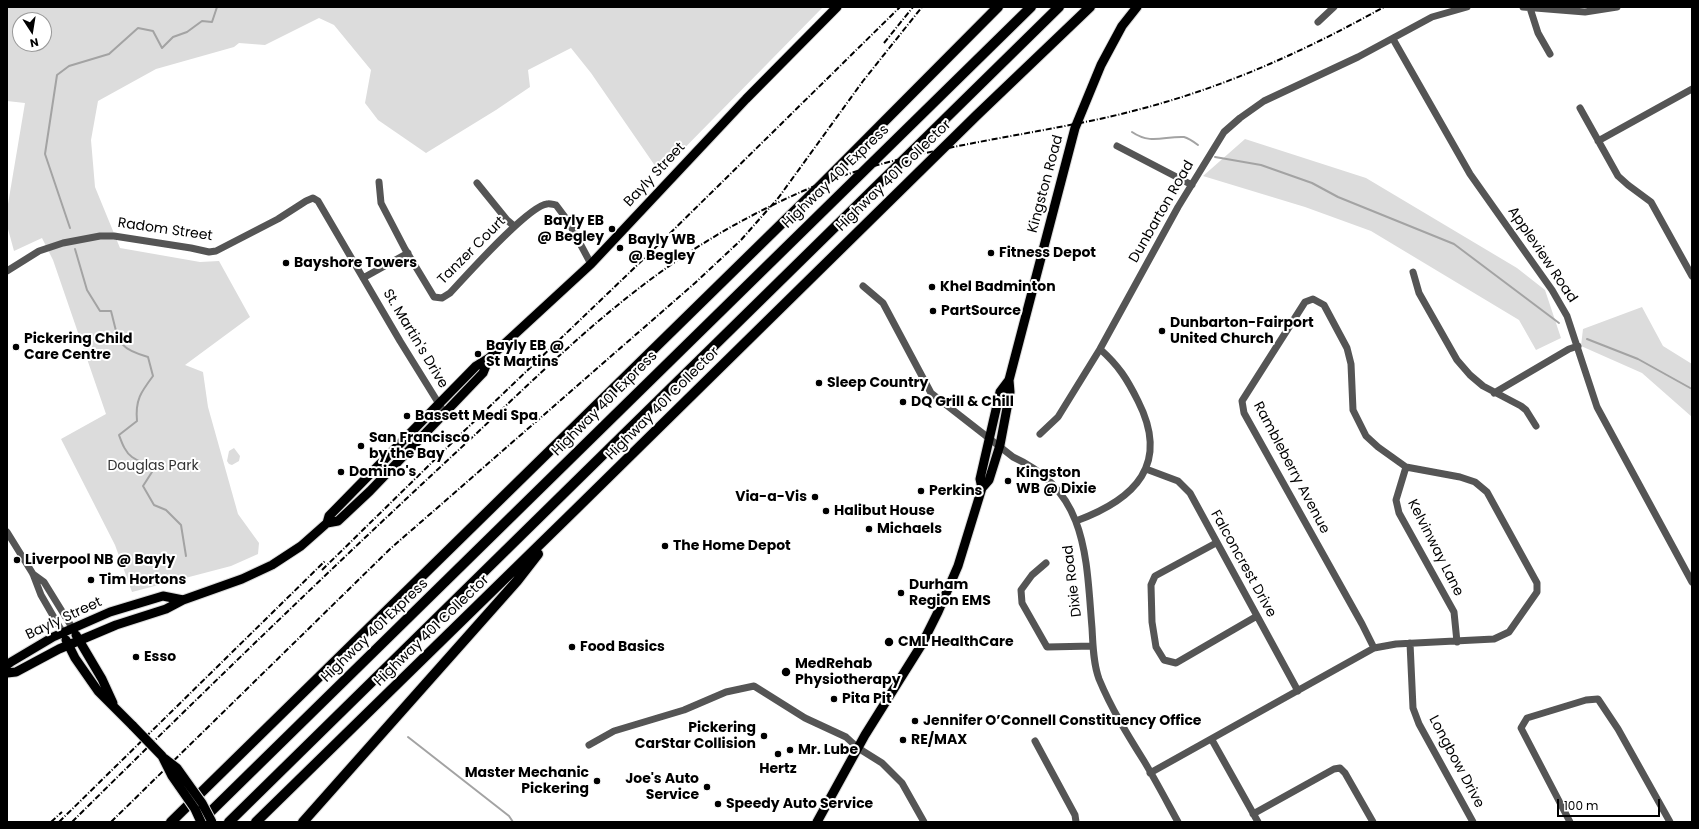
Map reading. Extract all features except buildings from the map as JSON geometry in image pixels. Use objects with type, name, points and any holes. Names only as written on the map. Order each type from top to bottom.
[{"type":"highway","points":[[171,822],[821,185],[998,7]]},
{"type":"highway","name":"Highway 401 Express","points":[[201,822],[1031,7]]},
{"type":"highway","points":[[228,822],[1058,7]]},
{"type":"highway","name":"Highway 401 Collector","points":[[256,822],[977,115],[1090,7]]},
{"type":"highway","points":[[303,822],[517,581],[574,511]]},
{"type":"main road","name":"Bayly Street","points":[[327,523],[328,516],[476,366],[489,358],[591,264],[746,98],[837,7]]},
{"type":"main road","name":"Kingston Road","points":[[817,822],[858,748],[922,644],[958,566],[982,488],[989,480],[1000,445],[1010,392],[1009,380],[1075,128],[1101,65],[1122,26],[1137,7]]},
{"type":"main road","name":"Bayly Street","points":[[7,673],[16,672],[68,645],[116,625],[166,609],[183,600],[216,590],[272,565],[300,546],[327,523],[338,521],[370,491],[483,373],[489,358]]},
{"type":"main road","name":"Kingston Road","points":[[982,488],[980,479],[1000,392],[1009,380]]},
{"type":"main road","name":"Bayly Street","points":[[7,665],[62,633],[110,612],[163,596],[183,600]]},
{"type":"main road","points":[[73,629],[102,679],[114,706]]},
{"type":"main road","points":[[62,633],[86,676],[98,691],[162,756],[177,768],[202,803],[212,822]]},
{"type":"main road","points":[[162,756],[172,776],[195,809],[201,822]]},
{"type":"street","points":[[1318,22],[1334,7]]},
{"type":"street","name":"Dunbarton Road","points":[[1040,434],[1058,417],[1100,349],[1192,185],[1224,132],[1240,118],[1264,101],[1325,74],[1432,17],[1467,7]]},
{"type":"street","points":[[1550,54],[1526,7],[1585,12],[1617,7]]},
{"type":"street","name":"Appleview Road","points":[[1393,39],[1470,174],[1552,290],[1567,316],[1597,407],[1692,582]]},
{"type":"street","points":[[1598,141],[1692,89]]},
{"type":"street","points":[[1580,108],[1618,176],[1651,202],[1692,276]]},
{"type":"street","points":[[1117,146],[1192,185]]},
{"type":"street","name":"Tanzer Court","points":[[379,182],[381,202],[408,253],[434,297],[442,298],[450,293],[514,226],[539,207],[548,203],[556,205],[568,221],[591,264]]},
{"type":"street","points":[[477,183],[507,220],[514,226]]},
{"type":"street","name":"Radom Street","points":[[7,271],[39,251],[63,242],[100,236],[114,236],[209,252],[216,251],[278,219],[306,200],[313,198]]},
{"type":"street","name":"St. Martin's Drive","points":[[313,198],[318,201],[444,412]]},
{"type":"street","points":[[363,278],[408,253]]},
{"type":"street","points":[[1412,272],[1419,293],[1457,360],[1470,375],[1494,393],[1526,410],[1536,426]]},
{"type":"street","name":"Dixie Road","points":[[863,286],[883,302],[931,393],[1000,445],[1013,457],[1029,464],[1060,491],[1076,521],[1086,559],[1093,646],[1098,677],[1114,711],[1178,822]]},
{"type":"street","name":"Rambleberry Avenue","points":[[1150,773],[1212,740],[1374,648],[1396,644],[1494,639],[1509,632],[1537,592],[1537,583],[1487,492],[1475,482],[1460,477],[1406,467],[1378,447],[1366,436],[1353,410],[1351,364],[1347,348],[1324,305],[1313,299],[1305,302],[1242,401],[1244,412],[1374,648]]},
{"type":"street","points":[[1494,393],[1570,349],[1578,346]]},
{"type":"street","points":[[1076,521],[1089,516],[1118,500],[1131,490],[1146,469],[1150,436],[1146,418],[1123,373],[1100,349]]},
{"type":"street","name":"Kelvinway Lane","points":[[1406,467],[1396,500],[1399,513],[1454,612],[1457,642]]},
{"type":"street","name":"Falconcrest Drive","points":[[1146,469],[1178,482],[1190,494],[1298,691]]},
{"type":"street","points":[[7,532],[33,574],[41,596],[62,633]]},
{"type":"street","points":[[1216,543],[1155,576],[1151,585],[1152,622],[1156,647],[1164,660],[1176,663],[1257,616]]},
{"type":"street","points":[[1046,563],[1032,575],[1021,590],[1022,603],[1047,647],[1093,646]]},
{"type":"street","points":[[33,574],[44,582],[73,629]]},
{"type":"street","name":"Longbow Drive","points":[[1410,644],[1413,708],[1418,724],[1473,822]]},
{"type":"street","points":[[589,745],[614,731],[684,710],[726,692],[754,686],[805,718],[846,737],[858,748],[882,763],[902,784],[924,822]]},
{"type":"street","points":[[1570,822],[1521,728],[1527,718],[1586,700],[1598,699],[1618,728],[1670,822]]},
{"type":"street","points":[[1212,740],[1258,822]]},
{"type":"street","points":[[1035,741],[1075,815],[1076,822]]},
{"type":"street","points":[[1253,814],[1334,769],[1340,768],[1345,773],[1372,822]]},
{"type":"green space","name":"Douglas Park","points":[[7,7],[823,7],[660,173],[591,73],[571,48],[528,70],[530,87],[496,110],[426,153],[378,120],[365,103],[371,70],[334,25],[319,18],[265,45],[239,43],[234,47],[156,69],[98,101],[91,140],[95,187],[120,248],[200,262],[219,261],[250,317],[185,365],[203,372],[208,407],[238,514],[259,543],[258,554],[231,566],[132,592],[115,545],[61,439],[106,414],[53,260],[42,238],[14,251],[8,229],[8,204],[25,103],[7,101]]},
{"type":"green space","points":[[1245,139],[1366,178],[1517,268],[1545,290],[1561,338],[1536,350],[1519,320],[1371,231],[1305,207],[1203,176]]},
{"type":"green space","points":[[1642,307],[1663,346],[1692,364],[1692,417],[1642,373],[1581,346],[1583,329]]},
{"type":"green space","points":[[234,448],[240,456],[239,461],[232,465],[227,461],[229,451]]},
{"type":"waterway","points":[[70,228],[45,154],[57,75],[69,66],[109,54],[138,28],[153,31],[162,48],[173,37],[187,32],[202,21],[212,22],[217,7]]},
{"type":"waterway","points":[[1132,132],[1139,136],[1152,139],[1184,137],[1198,145]]},
{"type":"waterway","points":[[1215,157],[1261,165],[1312,183],[1338,197],[1454,244],[1559,323]]},
{"type":"waterway","points":[[75,249],[87,290],[100,311],[111,311],[120,342],[130,350],[148,357],[153,376],[145,387],[138,402],[137,421],[119,435],[127,453],[150,468],[152,472],[143,486],[154,505],[166,510],[181,525],[186,556]]},
{"type":"waterway","points":[[1587,339],[1638,359],[1692,389]]},
{"type":"waterway","points":[[408,737],[509,816],[513,822]]},
{"type":"railway","points":[[322,570],[652,251],[900,7]]},
{"type":"railway","points":[[884,43],[913,7]]},
{"type":"railway","points":[[111,822],[390,549],[695,283],[741,240],[779,197],[863,81],[922,7]]},
{"type":"railway","points":[[72,822],[307,593],[561,354],[647,282],[708,240],[755,214],[803,191],[876,165],[952,147],[1104,118],[1142,109],[1214,86],[1248,73],[1316,43],[1384,7]]},
{"type":"railway","points":[[59,822],[325,561]]},
{"type":"railway","points":[[51,822],[62,812]]},
{"type":"place","name":"Bayly EB @ Begley","points":[[612,229]]},
{"type":"place","name":"Bayly WB @ Begley","points":[[620,248]]},
{"type":"place","name":"Fitness Depot","points":[[991,253]]},
{"type":"place","name":"Bayshore Towers","points":[[286,263]]},
{"type":"place","name":"Khel Badminton","points":[[932,287]]},
{"type":"place","name":"PartSource","points":[[933,311]]},
{"type":"place","name":"Dunbarton-Fairport United Church","points":[[1162,331]]},
{"type":"place","name":"Pickering Child Care Centre","points":[[16,347]]},
{"type":"place","name":"Bayly EB @ St Martins","points":[[478,354]]},
{"type":"place","name":"Sleep Country","points":[[819,383]]},
{"type":"place","name":"DQ Grill & Chill","points":[[903,402]]},
{"type":"place","name":"Bassett Medi Spa","points":[[407,416]]},
{"type":"place","name":"San Francisco by the Bay","points":[[361,446]]},
{"type":"place","name":"Domino's","points":[[341,472]]},
{"type":"place","name":"Kingston WB @ Dixie","points":[[1008,481]]},
{"type":"place","name":"Perkins","points":[[921,491]]},
{"type":"place","name":"Via-a-Vis","points":[[815,497]]},
{"type":"place","name":"Halibut House","points":[[826,511]]},
{"type":"place","name":"Michaels","points":[[869,529]]},
{"type":"place","name":"The Home Depot","points":[[665,546]]},
{"type":"place","name":"Liverpool NB @ Bayly","points":[[17,560]]},
{"type":"place","name":"Tim Hortons","points":[[91,580]]},
{"type":"place","name":"Durham Region EMS","points":[[901,593]]},
{"type":"place","name":"CML HealthCare","points":[[889,642]]},
{"type":"place","name":"Food Basics","points":[[572,647]]},
{"type":"place","name":"Esso","points":[[136,657]]},
{"type":"place","name":"MedRehab Physiotherapy","points":[[786,672]]},
{"type":"place","name":"Pita Pit","points":[[834,699]]},
{"type":"place","name":"Jennifer O’Connell Constituency Office","points":[[915,721]]},
{"type":"place","name":"Pickering CarStar Collision","points":[[764,736]]},
{"type":"place","name":"RE/MAX","points":[[903,740]]},
{"type":"place","name":"Mr. Lube","points":[[790,750]]},
{"type":"place","name":"Hertz","points":[[778,754]]},
{"type":"place","name":"Master Mechanic Pickering","points":[[597,781]]},
{"type":"place","name":"Joe's Auto Service","points":[[707,787]]},
{"type":"place","name":"Speedy Auto Service","points":[[718,804]]}]
